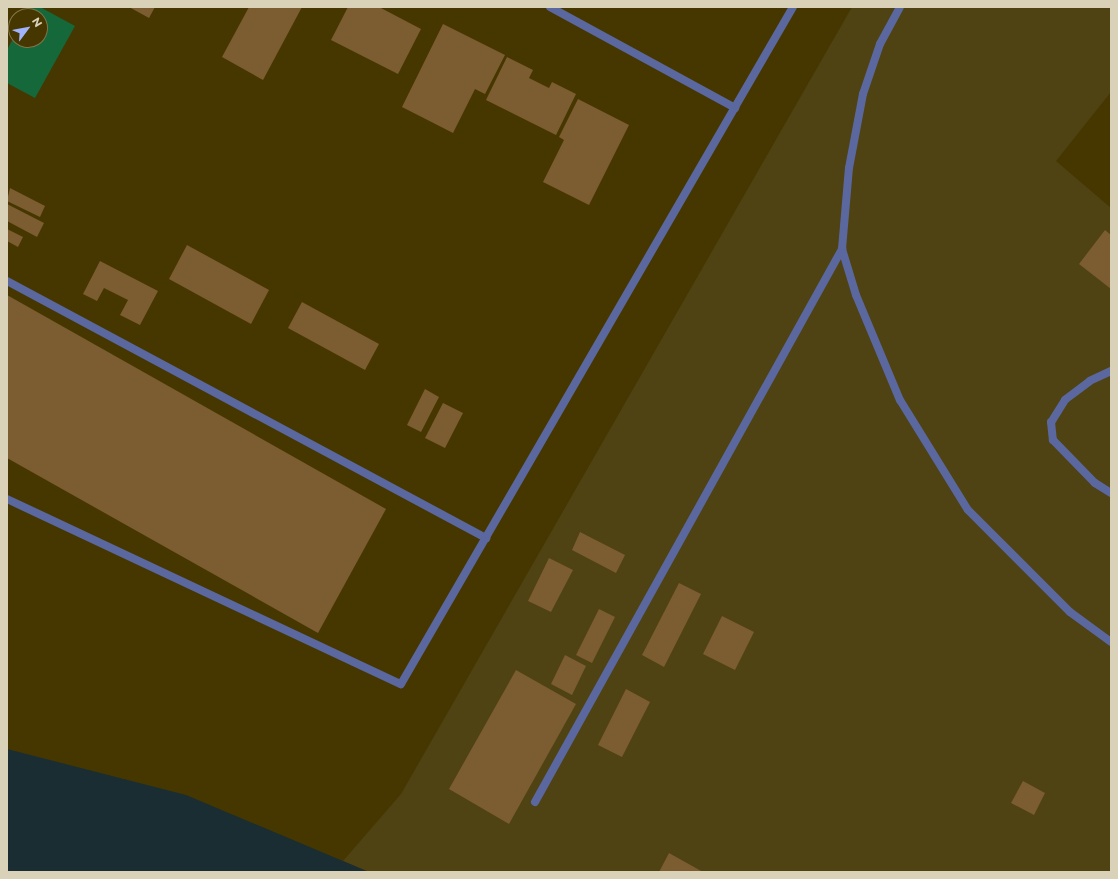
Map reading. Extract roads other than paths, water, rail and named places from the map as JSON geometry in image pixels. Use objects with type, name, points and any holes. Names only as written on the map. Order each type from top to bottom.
[{"type":"street","points":[[550,7],[735,108]]},
{"type":"street","points":[[7,499],[401,684],[793,7]]},
{"type":"street","points":[[900,7],[880,44],[863,94],[849,168],[842,249],[856,295],[900,400],[968,510],[1070,612],[1111,642]]},
{"type":"street","points":[[535,802],[842,249]]},
{"type":"street","points":[[7,281],[486,538]]},
{"type":"street","points":[[1111,372],[1090,381],[1065,400],[1051,422],[1052,440],[1095,483],[1111,493]]},
{"type":"water","points":[[7,749],[186,795],[369,872],[7,872]]}]
